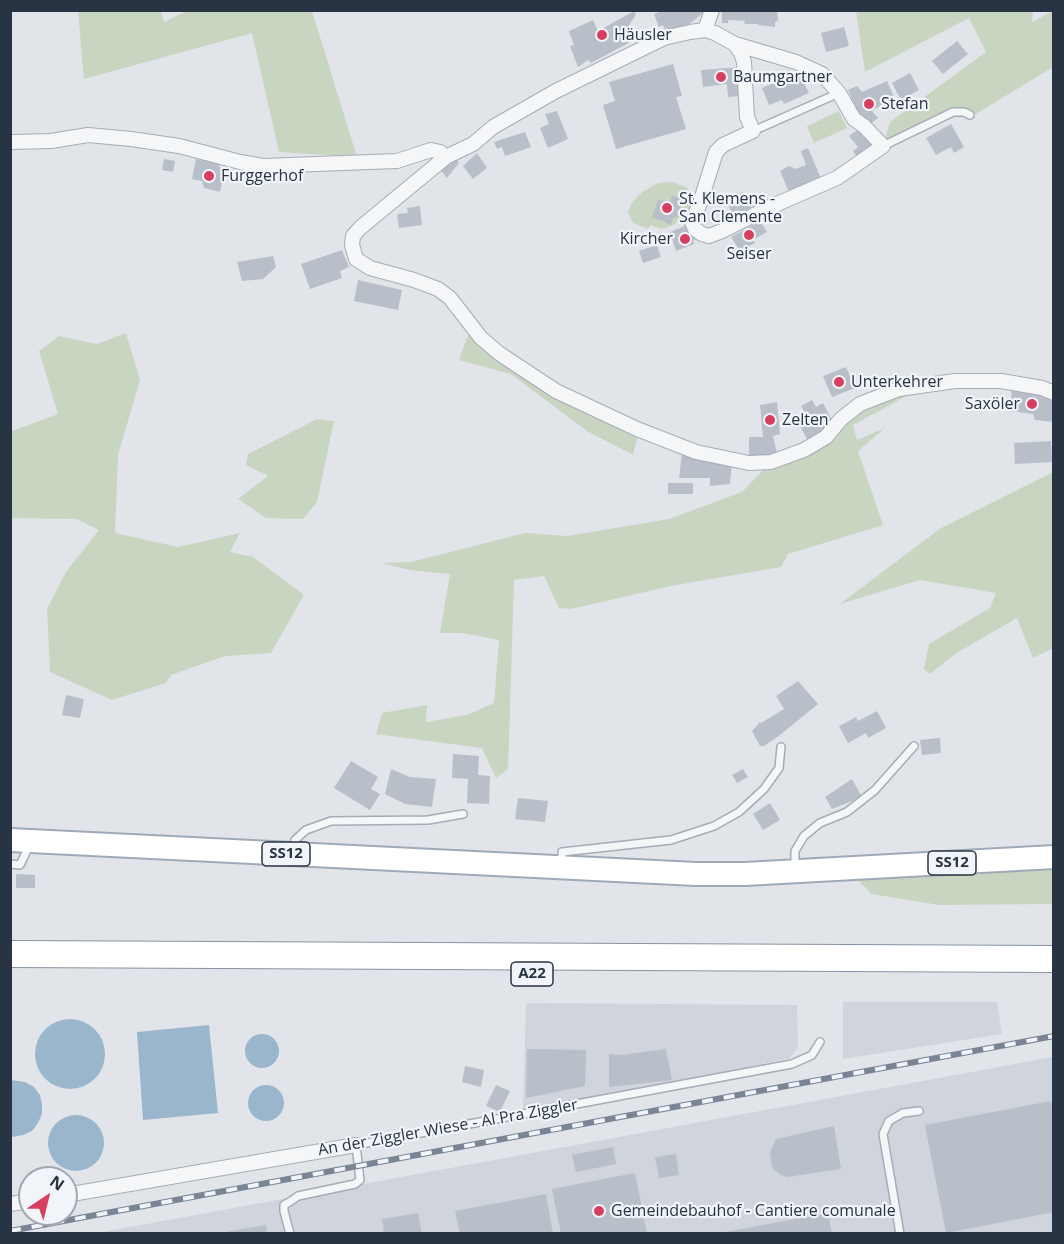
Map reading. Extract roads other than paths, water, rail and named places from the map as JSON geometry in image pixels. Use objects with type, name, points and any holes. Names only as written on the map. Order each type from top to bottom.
[{"type":"highway","name":"A22","points":[[10,954],[1053,959]]},
{"type":"highway","name":"A22","points":[[10,971],[1053,976]]},
{"type":"main road","name":"SS12","points":[[21,841],[696,874],[1053,857]]},
{"type":"street","points":[[705,30],[712,10]]},
{"type":"street","points":[[735,44],[744,62],[747,117],[753,131],[723,145],[716,152],[692,222],[694,229],[709,236],[722,231],[837,178],[883,146],[854,119],[839,93],[822,74],[810,67],[735,44],[705,30],[664,38],[566,86],[527,109],[513,114],[473,144],[446,158],[360,228],[354,236],[352,245],[356,259],[370,268],[438,289],[450,297],[481,338],[500,354],[556,390],[637,429],[696,452],[749,463],[771,462],[804,450],[826,437],[841,419],[860,404],[899,389],[955,381],[1001,381],[1041,388],[1053,393]]},
{"type":"street","points":[[10,142],[51,141],[77,135],[109,136],[179,146],[263,166],[397,161],[431,150],[440,152],[446,158]]},
{"type":"street","name":"An der Ziggler Wiese - Al Pra Ziggler","points":[[78,1193],[356,1145]]},
{"type":"lane","points":[[753,131],[839,93]]},
{"type":"lane","points":[[883,146],[953,112],[964,112],[970,115]]},
{"type":"lane","points":[[795,871],[795,851],[804,836],[820,823],[847,812],[876,790],[914,746]]},
{"type":"lane","points":[[561,867],[562,852],[671,840],[714,826],[739,812],[764,789],[779,768],[781,747]]},
{"type":"lane","points":[[293,854],[295,840],[306,830],[331,821],[428,820],[463,814]]},
{"type":"lane","points":[[10,864],[20,865],[21,841]]},
{"type":"lane","name":"An der Ziggler Wiese - Al Pra Ziggler","points":[[356,1145],[792,1064],[812,1055],[820,1042]]},
{"type":"lane","points":[[900,1233],[883,1134],[889,1121],[903,1113],[919,1111]]},
{"type":"lane","points":[[290,1233],[288,1220],[291,1201],[298,1196],[355,1184],[360,1180],[356,1145]]},
{"type":"water","points":[[70,1019],[83,1022],[95,1029],[102,1041],[105,1054],[102,1067],[95,1079],[83,1086],[70,1089],[57,1086],[45,1079],[38,1067],[35,1054],[38,1041],[45,1029],[57,1022]]},
{"type":"water","points":[[209,1025],[218,1113],[143,1120],[137,1032]]},
{"type":"water","points":[[262,1034],[274,1039],[279,1051],[274,1063],[262,1068],[250,1063],[245,1051],[250,1039]]},
{"type":"water","points":[[11,1080],[25,1082],[34,1087],[40,1095],[42,1104],[42,1114],[32,1131],[13,1137],[11,1136]]},
{"type":"water","points":[[266,1085],[279,1090],[284,1103],[279,1116],[266,1121],[253,1116],[248,1103],[253,1090]]},
{"type":"water","points":[[71,1115],[81,1115],[92,1120],[99,1127],[104,1138],[104,1148],[99,1159],[92,1166],[81,1171],[78,1171],[78,1166],[60,1166],[53,1159],[48,1148],[48,1138],[53,1127],[60,1120]]},
{"type":"railway","points":[[10,1231],[1054,1036]]},
{"type":"place","name":"Häusler","points":[[602,35]]},
{"type":"place","name":"Baumgartner","points":[[721,77]]},
{"type":"place","name":"Stefan","points":[[869,104]]},
{"type":"place","name":"Furggerhof","points":[[209,176]]},
{"type":"place","name":"St. Klemens - San Clemente","points":[[667,208]]},
{"type":"place","name":"Seiser","points":[[749,235]]},
{"type":"place","name":"Kircher","points":[[685,239]]},
{"type":"place","name":"Unterkehrer","points":[[839,382]]},
{"type":"place","name":"Saxöler","points":[[1032,404]]},
{"type":"place","name":"Zelten","points":[[770,420]]},
{"type":"place","name":"Gemeindebauhof - Cantiere comunale","points":[[599,1211]]}]
